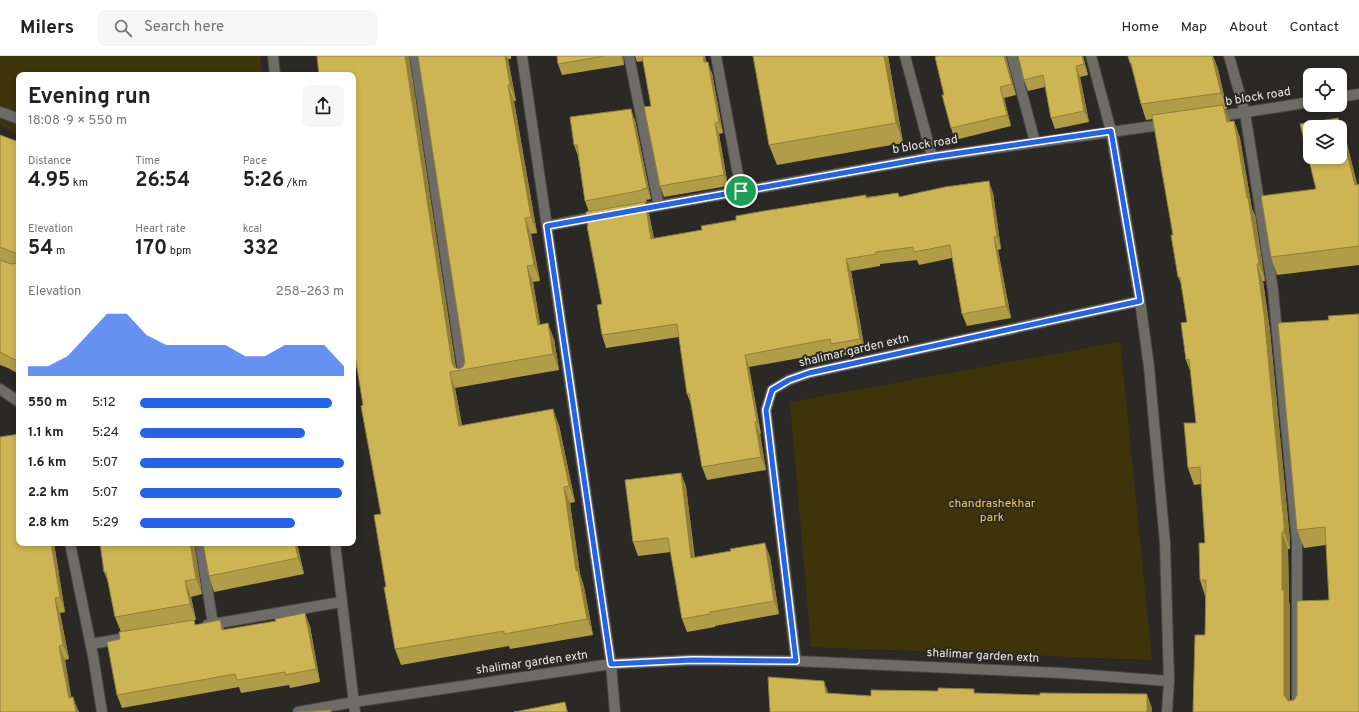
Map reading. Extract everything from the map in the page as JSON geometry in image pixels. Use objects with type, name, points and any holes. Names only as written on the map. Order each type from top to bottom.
[{"type":"street","points":[[273,56],[275,72]]},
{"type":"street","points":[[415,56],[464,378]]},
{"type":"street","points":[[522,56],[611,664],[615,712]]},
{"type":"street","points":[[629,56],[659,206]]},
{"type":"street","points":[[716,56],[741,191]]},
{"type":"street","points":[[905,56],[932,157]]},
{"type":"street","points":[[1012,56],[1035,142]]},
{"type":"street","points":[[1091,56],[1111,131],[1140,301],[1149,367],[1165,543],[1168,681],[1167,712]]},
{"type":"street","points":[[1229,56],[1244,113],[1273,290],[1297,541],[1297,712]]},
{"type":"street","points":[[1347,96],[1359,94]]},
{"type":"street","name":"b block road","points":[[1205,119],[1303,103]]},
{"type":"street","points":[[0,112],[16,118]]},
{"type":"street","name":"b block road","points":[[629,211],[932,157],[1182,122]]},
{"type":"street","points":[[547,226],[606,215]]},
{"type":"street","name":"shalimar garden extn","points":[[796,661],[766,410],[772,390],[789,380],[809,373],[1140,301]]},
{"type":"street","points":[[0,389],[16,400]]},
{"type":"street","points":[[71,546],[91,644],[102,712]]},
{"type":"street","points":[[200,546],[213,624]]},
{"type":"street","points":[[335,546],[354,707]]},
{"type":"street","points":[[198,626],[341,602]]},
{"type":"street","points":[[91,644],[144,635]]},
{"type":"street","name":"shalimar garden extn","points":[[298,712],[354,707],[611,664],[692,660],[796,661],[1062,673],[1168,681]]},
{"type":"green space","points":[[0,56],[260,56],[263,72],[16,72],[16,133],[0,125]]},
{"type":"green space","name":"chandrashekhar park","points":[[1120,342],[1152,660],[811,647],[790,402]]},
{"type":"building","points":[[317,56],[405,56],[452,363],[454,367],[459,369],[463,367],[465,362],[418,56],[505,56],[510,85],[508,85],[531,217],[525,218],[534,265],[527,266],[538,325],[548,323],[553,354],[450,372],[459,426],[553,409],[569,486],[564,487],[576,571],[578,571],[587,619],[504,634],[504,631],[395,649],[384,587],[386,587],[374,515],[381,514],[361,406],[363,405],[356,362],[356,72],[319,72]]},
{"type":"building","points":[[557,56],[605,56],[558,64]]},
{"type":"building","points":[[642,56],[703,56],[704,62],[708,62],[719,122],[715,123],[724,175],[660,186],[644,107],[651,106]]},
{"type":"building","points":[[753,56],[884,56],[896,123],[769,145]]},
{"type":"building","points":[[1004,56],[1012,84],[1000,87],[1007,115],[951,128],[942,95],[944,95],[935,57]]},
{"type":"building","points":[[1018,56],[1082,56],[1084,64],[1076,66],[1084,111],[1051,118],[1043,75],[1024,80]]},
{"type":"building","points":[[1128,56],[1212,56],[1221,93],[1141,104]]},
{"type":"building","points":[[1223,105],[1227,122],[1234,121],[1259,264],[1257,264],[1264,314],[1284,524],[1284,532],[1282,532],[1282,590],[1284,590],[1284,695],[1288,701],[1294,700],[1297,695],[1297,601],[1329,600],[1325,527],[1297,530],[1278,323],[1329,320],[1328,316],[1359,314],[1359,712],[1193,712],[1195,635],[1205,635],[1206,580],[1200,580],[1199,543],[1205,543],[1200,467],[1188,468],[1184,423],[1196,423],[1189,359],[1186,360],[1181,323],[1187,322],[1180,277],[1178,277],[1171,235],[1173,235],[1152,115]]},
{"type":"building","points":[[631,109],[647,188],[585,201],[577,145],[574,145],[570,117]]},
{"type":"building","points":[[1338,118],[1339,120],[1325,120]]},
{"type":"building","points":[[1300,124],[1303,124],[1303,136]]},
{"type":"building","points":[[0,135],[16,141],[16,253],[0,247]]},
{"type":"building","points":[[1347,153],[1355,185],[1359,184],[1359,246],[1271,257],[1261,196],[1316,189],[1310,164],[1347,164]]},
{"type":"building","points":[[989,181],[997,237],[994,237],[1006,306],[962,314],[950,245],[914,252],[913,247],[876,252],[876,254],[846,259],[860,339],[831,344],[830,339],[745,355],[757,422],[755,422],[761,457],[702,467],[689,393],[687,394],[677,324],[602,335],[597,305],[602,304],[587,226],[586,212],[645,202],[651,239],[702,230],[701,226],[736,220],[736,216],[764,211],[866,195],[866,198],[898,193],[899,197],[945,187]]},
{"type":"building","points":[[0,260],[11,264],[16,263],[16,360],[0,352]]},
{"type":"building","points":[[16,434],[16,546],[52,546],[60,597],[55,598],[63,645],[59,646],[69,698],[73,697],[76,712],[0,712],[0,437]]},
{"type":"building","points":[[681,473],[691,558],[765,543],[774,601],[710,612],[710,614],[682,619],[668,538],[633,542],[625,480]]},
{"type":"building","points":[[100,546],[190,546],[196,579],[185,581],[190,604],[115,617],[106,572],[104,572]]},
{"type":"building","points":[[204,546],[296,546],[298,558],[209,576]]},
{"type":"building","points":[[305,613],[316,669],[285,675],[285,672],[237,680],[235,674],[117,695],[107,642],[120,639],[119,632],[194,620],[195,625],[220,620],[222,630],[276,621],[275,619]]},
{"type":"building","points":[[768,677],[824,681],[826,693],[871,696],[871,690],[938,691],[938,688],[974,689],[974,693],[1040,695],[1040,693],[1147,694],[1147,712],[770,712]]},
{"type":"building","points":[[565,702],[567,712],[514,712]]},
{"type":"building","points":[[331,710],[331,712],[298,712]]},
{"type":"route","points":[[1111,131],[1140,301],[809,373],[789,380],[772,390],[766,410],[796,661],[692,660],[611,664],[547,226],[741,191],[932,157],[1111,131]]}]
